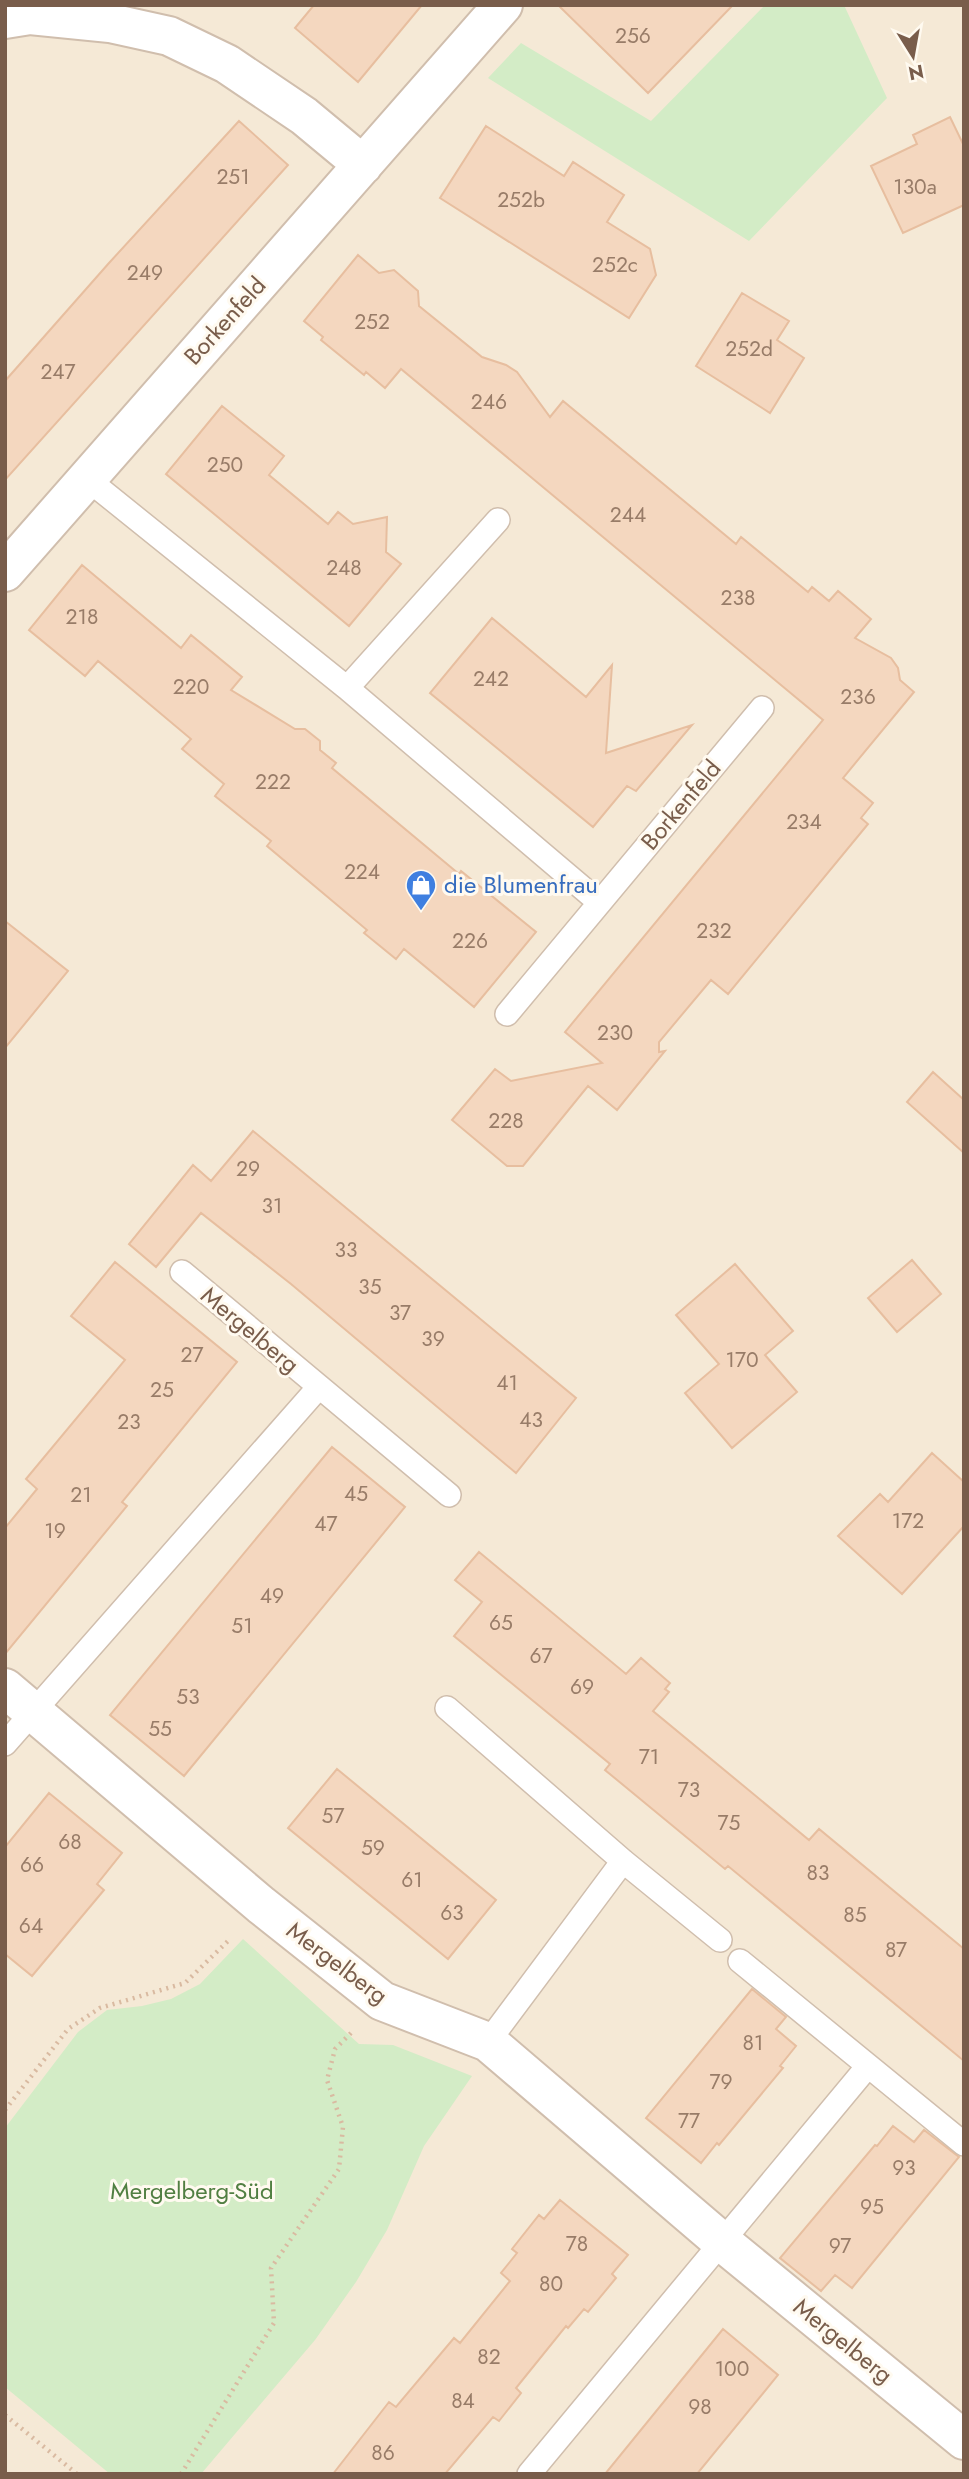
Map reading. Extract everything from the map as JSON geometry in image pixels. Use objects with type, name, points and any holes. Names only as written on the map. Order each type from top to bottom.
[{"type":"street","name":"Borkenfeld","points":[[5,572],[503,5]]},
{"type":"street","points":[[5,19],[30,15],[110,23],[169,36],[227,64],[304,116],[363,164]]},
{"type":"street","name":"Mergelberg","points":[[19,1699],[261,1905],[382,2001],[488,2042],[722,2242],[964,2440]]},
{"type":"lane","points":[[86,478],[347,688],[600,902]]},
{"type":"lane","points":[[347,688],[498,520]]},
{"type":"lane","name":"Borkenfeld","points":[[507,1014],[762,708]]},
{"type":"lane","name":"Mergelberg","points":[[182,1272],[449,1495]]},
{"type":"lane","name":"Mergelberg","points":[[5,1744],[19,1699],[318,1388]]},
{"type":"lane","points":[[447,1708],[623,1861],[720,1940]]},
{"type":"lane","points":[[488,2042],[623,1861]]},
{"type":"lane","points":[[740,1961],[964,2144]]},
{"type":"lane","points":[[528,2474],[868,2066]]},
{"type":"path","points":[[5,2110],[68,2029],[100,2008],[185,1983],[218,1953],[261,1905]]},
{"type":"path","points":[[181,2474],[274,2323],[271,2268],[339,2169],[343,2127],[327,2080],[335,2049],[382,2001]]},
{"type":"path","points":[[5,2415],[77,2474]]},
{"type":"shaded area","points":[[5,5],[964,5],[964,2474],[5,2474]]},
{"type":"green space","points":[[765,5],[844,5],[887,98],[749,241],[488,78],[521,43],[651,121]]},
{"type":"green space","name":"Mergelberg-Süd","points":[[243,1939],[359,2044],[393,2045],[472,2076],[424,2146],[387,2230],[356,2282],[315,2340],[201,2474],[110,2474],[5,2387],[5,2128],[78,2032],[107,2010],[171,1999],[200,1984]]},
{"type":"building","points":[[314,5],[422,5],[358,82],[295,28]]},
{"type":"building","points":[[558,5],[733,5],[648,93]]},
{"type":"building","points":[[950,117],[964,146],[964,205],[903,233],[871,166],[917,144],[913,135]]},
{"type":"building","points":[[239,121],[288,165],[5,480],[5,381]]},
{"type":"building","points":[[486,126],[564,176],[573,162],[624,195],[607,222],[650,249],[656,275],[629,318],[440,198]]},
{"type":"building","points":[[358,255],[379,273],[394,270],[418,291],[419,306],[482,357],[506,365],[517,372],[550,417],[563,401],[736,544],[741,537],[808,592],[812,587],[829,601],[838,591],[871,619],[855,638],[891,658],[898,668],[900,680],[914,692],[843,778],[873,803],[861,818],[868,824],[728,994],[711,980],[659,1042],[659,1052],[665,1051],[617,1110],[588,1086],[523,1166],[507,1166],[452,1120],[495,1069],[511,1081],[602,1063],[565,1032],[823,720],[401,369],[385,388],[366,372],[364,375],[321,340],[323,337],[304,321]]},
{"type":"building","points":[[742,293],[789,321],[777,340],[804,358],[770,413],[696,366]]},
{"type":"building","points":[[222,406],[284,456],[269,475],[328,524],[338,512],[353,524],[387,517],[386,552],[401,564],[349,626],[166,474]]},
{"type":"building","points":[[82,565],[181,648],[191,635],[242,677],[231,690],[295,729],[305,729],[320,741],[320,750],[336,763],[332,768],[459,874],[461,871],[536,932],[474,1007],[404,949],[396,959],[364,933],[367,930],[267,846],[271,841],[215,796],[224,784],[182,749],[191,739],[98,661],[85,676],[29,630]]},
{"type":"building","points":[[492,618],[586,697],[612,665],[606,753],[692,725],[636,791],[627,786],[593,827],[430,693]]},
{"type":"building","points":[[5,921],[68,971],[5,1048]]},
{"type":"building","points":[[933,1072],[964,1100],[964,1153],[907,1102]]},
{"type":"building","points":[[253,1131],[576,1398],[516,1473],[291,1284],[201,1213],[156,1267],[129,1244],[193,1165],[211,1181]]},
{"type":"building","points":[[912,1260],[941,1294],[897,1332],[868,1298]]},
{"type":"building","points":[[115,1262],[237,1362],[122,1502],[127,1506],[5,1654],[5,1528],[37,1489],[26,1479],[125,1360],[71,1316]]},
{"type":"building","points":[[735,1264],[793,1331],[765,1355],[797,1392],[732,1448],[685,1393],[719,1364],[676,1315]]},
{"type":"building","points":[[332,1447],[405,1507],[184,1776],[110,1715]]},
{"type":"building","points":[[932,1453],[964,1482],[964,1526],[902,1594],[838,1536],[880,1494],[888,1502]]},
{"type":"building","points":[[479,1552],[626,1674],[641,1658],[670,1683],[665,1689],[669,1692],[653,1711],[809,1840],[819,1829],[964,1949],[964,2061],[728,1866],[725,1869],[605,1770],[610,1764],[454,1636],[482,1602],[455,1580]]},
{"type":"building","points":[[337,1769],[496,1900],[448,1959],[288,1828]]},
{"type":"building","points":[[49,1793],[122,1853],[97,1884],[104,1890],[32,1976],[5,1954],[5,1847]]},
{"type":"building","points":[[752,1989],[786,2017],[776,2029],[796,2046],[780,2066],[783,2068],[701,2163],[646,2118]]},
{"type":"building","points":[[893,2126],[914,2142],[924,2130],[959,2157],[852,2288],[835,2275],[821,2291],[780,2258]]},
{"type":"building","points":[[560,2200],[628,2255],[612,2274],[616,2278],[588,2312],[584,2309],[568,2328],[566,2326],[516,2388],[521,2393],[499,2421],[493,2417],[445,2474],[333,2474],[389,2402],[396,2407],[454,2338],[460,2343],[510,2281],[501,2273],[517,2253],[512,2249],[539,2215],[544,2219]]},
{"type":"building","points":[[723,2329],[778,2375],[697,2474],[605,2474]]},
{"type":"place","name":"die Blumenfrau","points":[[421,912]]}]
